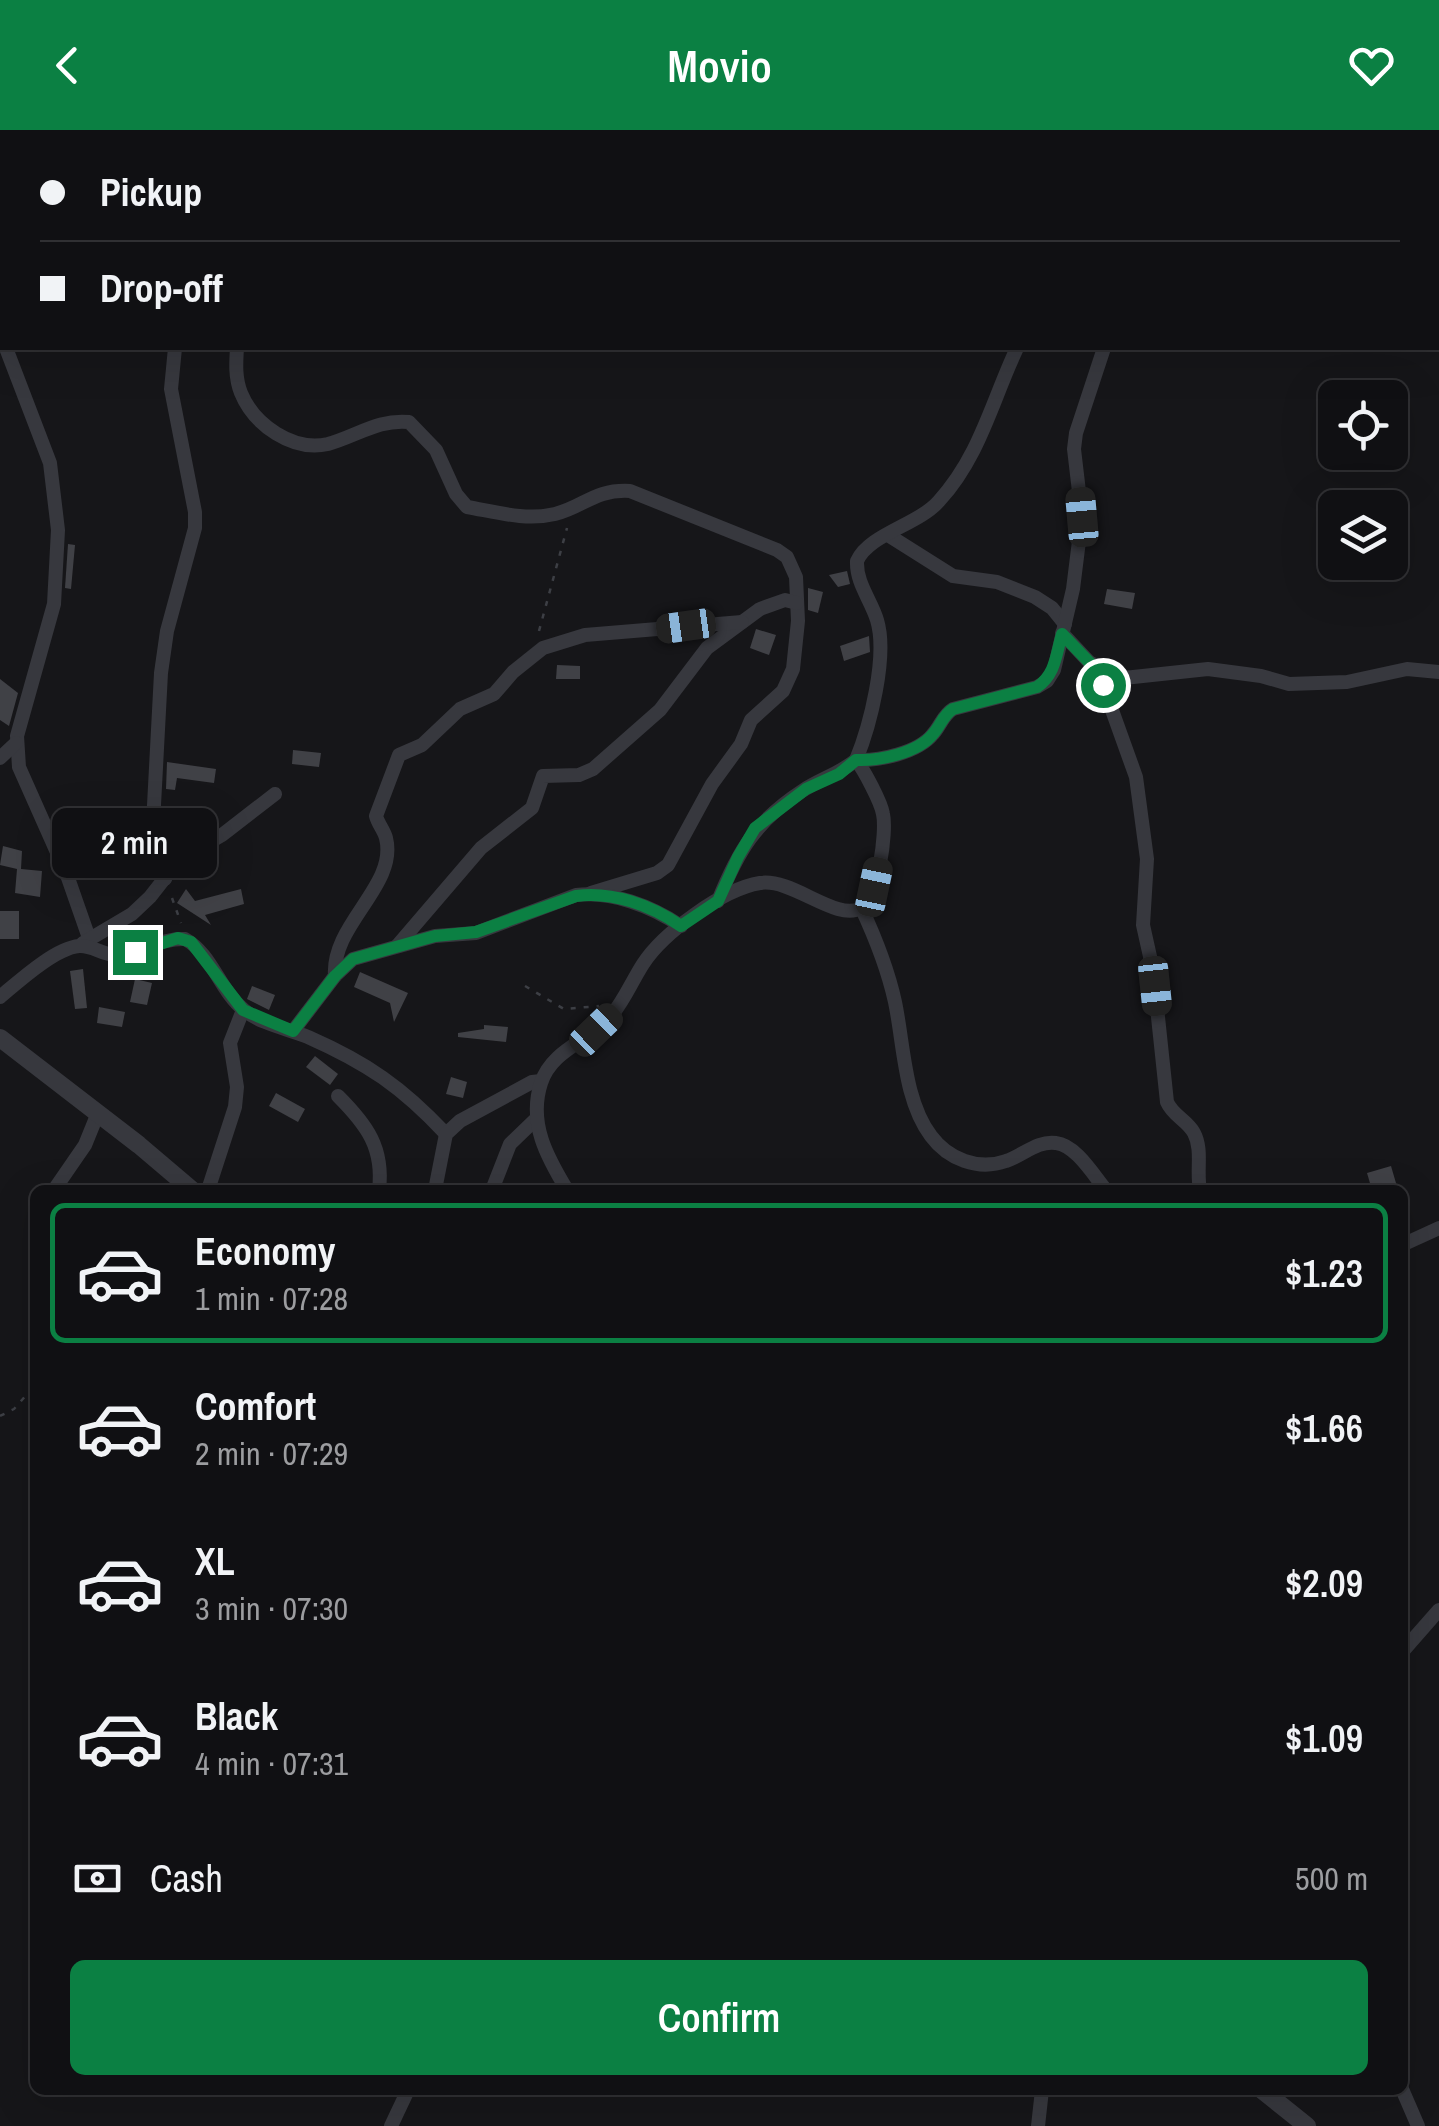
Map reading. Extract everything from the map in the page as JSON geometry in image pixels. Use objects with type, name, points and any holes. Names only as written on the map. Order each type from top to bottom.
[{"type":"street","points":[[7,350],[50,463],[58,530],[54,604],[16,743],[19,767],[67,875],[84,942],[101,954],[120,955],[184,939],[202,955],[243,1010],[339,1052],[398,1086],[446,1134]]},
{"type":"street","points":[[165,879],[153,824],[162,673],[167,631],[195,528],[193,496],[170,389],[175,350]]},
{"type":"street","points":[[237,350],[236,375],[241,392],[263,424],[280,436],[306,445],[325,445],[389,420],[409,422],[436,450],[456,494],[468,507],[538,516],[559,513],[604,492],[630,490],[778,550],[793,566],[798,603],[798,639],[789,681],[751,720],[741,744],[712,784],[668,865],[657,873],[557,901],[476,932],[435,936],[353,959],[293,1031]]},
{"type":"street","points":[[718,901],[755,828],[806,789],[839,774],[856,760],[864,742],[877,679],[881,636],[858,575],[857,561],[864,550],[936,505],[964,469],[985,431],[1016,350]]},
{"type":"street","points":[[856,760],[870,760],[921,745],[930,738],[944,714],[1037,687],[1054,670],[1081,538],[1076,432],[1103,350]]},
{"type":"street","points":[[888,535],[952,576],[997,582],[1035,596],[1061,617],[1064,629],[1090,663],[1120,728],[1142,805],[1147,859],[1143,925],[1153,970],[1167,1102],[1171,1111],[1188,1123],[1198,1142],[1200,1185]]},
{"type":"street","points":[[397,946],[481,848],[532,808],[543,776],[578,775],[593,769],[660,710],[707,648],[773,603],[798,603]]},
{"type":"street","points":[[335,976],[338,946],[370,896],[382,868],[386,839],[376,816],[395,761],[402,754],[417,749],[460,709],[494,694],[535,652],[585,634],[742,622]]},
{"type":"street","points":[[1090,663],[1124,678],[1208,669],[1289,684],[1347,682],[1407,669],[1439,672]]},
{"type":"street","points":[[0,758],[16,743]]},
{"type":"street","points":[[564,1185],[544,1152],[537,1118],[541,1080],[555,1059],[596,1030],[620,1003],[658,943],[718,901],[761,883],[780,884],[838,910],[861,908],[869,900],[885,829],[881,805],[856,760]]},
{"type":"street","points":[[0,997],[58,955],[132,914],[179,860],[222,835],[274,794]]},
{"type":"street","points":[[590,894],[654,909],[681,926]]},
{"type":"street","points":[[861,908],[889,979],[914,1102],[937,1144],[973,1164],[992,1165],[1042,1144],[1056,1143],[1078,1157],[1102,1185]]},
{"type":"street","points":[[210,1185],[237,1094],[230,1043],[243,1010]]},
{"type":"street","points":[[0,1038],[186,1185]]},
{"type":"street","points":[[436,1185],[446,1134],[470,1115],[541,1080]]},
{"type":"street","points":[[338,1096],[360,1118],[376,1145],[380,1185]]},
{"type":"street","points":[[57,1185],[84,1145],[98,1113]]},
{"type":"street","points":[[494,1185],[510,1144],[537,1118]]},
{"type":"street","points":[[1408,1242],[1439,1228]]},
{"type":"street","points":[[1408,1645],[1439,1610]]},
{"type":"street","points":[[390,2126],[406,2095]]},
{"type":"street","points":[[1038,2126],[1041,2095]]},
{"type":"street","points":[[1268,2095],[1307,2126]]},
{"type":"street","points":[[1405,2095],[1418,2126]]},
{"type":"path","points":[[535,652],[572,506]]},
{"type":"path","points":[[165,879],[184,939]]},
{"type":"path","points":[[525,986],[564,1009],[620,1003]]},
{"type":"path","points":[[0,1416],[30,1390]]},
{"type":"building","points":[[68,544],[75,545],[71,589],[65,588]]},
{"type":"building","points":[[847,571],[850,584],[838,587],[829,575]]},
{"type":"building","points":[[808,588],[823,592],[818,613],[808,610]]},
{"type":"building","points":[[1107,589],[1135,593],[1132,609],[1104,604]]},
{"type":"building","points":[[756,629],[776,635],[769,655],[750,648]]},
{"type":"building","points":[[869,636],[870,652],[844,661],[840,646]]},
{"type":"building","points":[[557,665],[580,666],[580,679],[556,679]]},
{"type":"building","points":[[0,679],[18,693],[9,726],[0,720]]},
{"type":"building","points":[[293,750],[321,753],[319,767],[292,764]]},
{"type":"building","points":[[167,762],[216,769],[214,783],[177,778],[175,790],[166,789]]},
{"type":"building","points":[[3,846],[22,851],[21,869],[42,871],[40,897],[15,893],[17,869],[0,865]]},
{"type":"building","points":[[186,889],[195,901],[241,889],[244,904],[205,915],[211,925],[177,903]]},
{"type":"building","points":[[0,911],[19,911],[19,939],[0,939]]},
{"type":"building","points":[[83,969],[87,1008],[75,1009],[70,971]]},
{"type":"building","points":[[360,972],[408,993],[394,1022],[390,1003],[354,987]]},
{"type":"building","points":[[135,979],[152,983],[147,1005],[130,1002]]},
{"type":"building","points":[[252,986],[275,995],[269,1010],[247,999]]},
{"type":"building","points":[[99,1007],[125,1012],[122,1027],[97,1023]]},
{"type":"building","points":[[484,1025],[508,1027],[506,1042],[458,1037],[458,1033],[484,1029]]},
{"type":"building","points":[[315,1056],[338,1074],[330,1085],[306,1067]]},
{"type":"building","points":[[451,1077],[467,1082],[463,1098],[446,1094]]},
{"type":"building","points":[[276,1093],[305,1109],[298,1122],[269,1106]]},
{"type":"building","points":[[1391,1166],[1397,1185],[1371,1185],[1367,1173]]},
{"type":"route","points":[[135,952],[178,938],[191,942],[243,1010],[293,1031],[353,959],[435,936],[476,932],[557,901],[590,894],[629,901],[660,911],[681,926],[718,901],[755,828],[774,811],[856,760],[870,760],[921,745],[942,722],[944,714],[953,709],[1037,687],[1054,670],[1062,634],[1090,663],[1103,685]]}]
